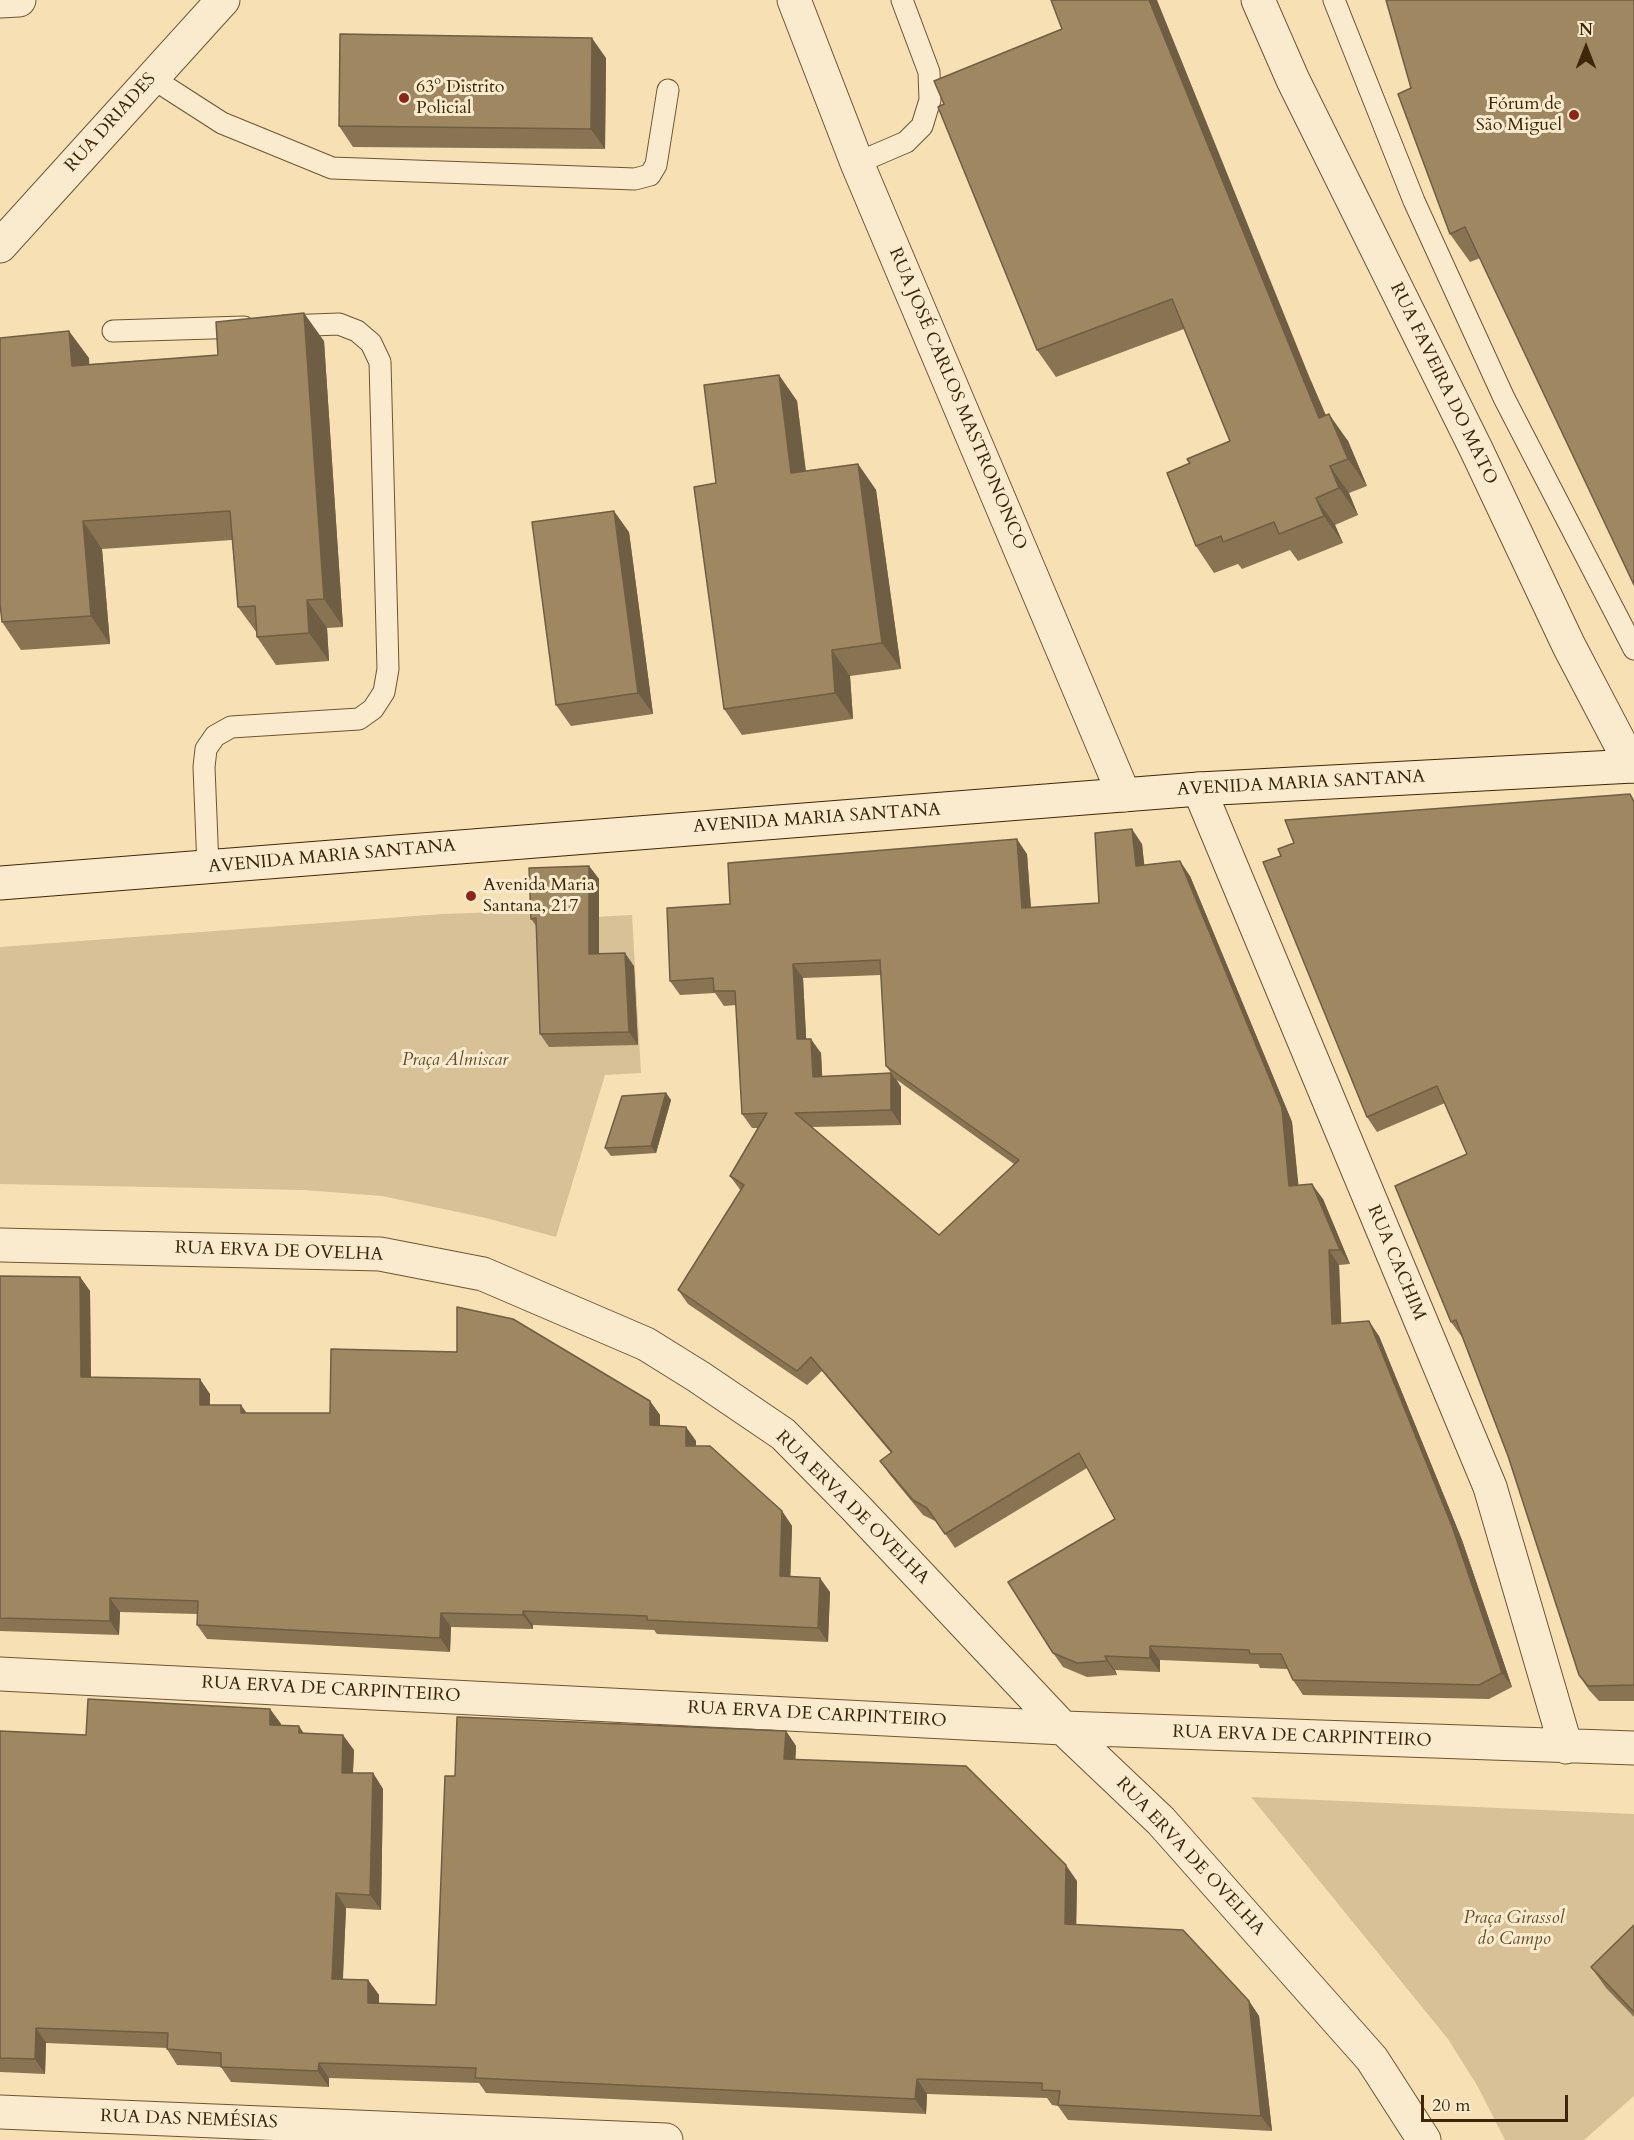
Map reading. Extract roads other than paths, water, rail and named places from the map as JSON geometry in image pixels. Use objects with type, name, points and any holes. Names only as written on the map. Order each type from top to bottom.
[{"type":"street","points":[[0,1],[19,0]]},
{"type":"street","name":"RUA DRIADES","points":[[0,246],[223,0]]},
{"type":"street","name":"RUA JOSÉ CARLOS MASTRONONCO","points":[[794,0],[857,163],[1124,795]]},
{"type":"street","name":"RUA FAVEIRA DO MATO","points":[[1258,0],[1293,80],[1471,438],[1569,646],[1633,766]]},
{"type":"street","name":"AVENIDA MARIA SANTANA","points":[[0,883],[1199,789],[1633,766]]},
{"type":"street","name":"RUA CACHIM","points":[[1199,789],[1490,1487],[1566,1747]]},
{"type":"street","name":"RUA ERVA DE OVELHA","points":[[0,1245],[380,1254],[483,1274],[646,1344],[783,1434],[855,1507],[1064,1728],[1161,1821],[1292,1965],[1372,2059],[1424,2140]]},
{"type":"street","name":"RUA ERVA DE CARPINTEIRO","points":[[0,1674],[1064,1728],[1634,1748]]},
{"type":"street","name":"RUA DAS NEMÉSIAS","points":[[0,2112],[666,2140]]},
{"type":"lane","points":[[857,163],[906,142],[922,126],[930,100],[929,72],[902,0]]},
{"type":"lane","points":[[1334,0],[1414,201],[1495,378],[1634,650]]},
{"type":"lane","points":[[152,78],[222,123],[332,168],[635,178],[650,175],[656,165],[668,90]]},
{"type":"lane","points":[[113,331],[339,324],[357,331],[371,343],[380,362],[388,669],[384,692],[373,710],[359,719],[231,727],[215,736],[206,749],[204,767],[208,867]]},
{"type":"place","name":"63º Distrito Policial","points":[[404,98]]},
{"type":"place","name":"Fórum de São Miguel","points":[[1574,115]]},
{"type":"place","name":"Avenida Maria Santana, 217","points":[[471,896]]},
{"type":"park label","name":"Praça Almiscar","points":[[455,1061]]},
{"type":"park label","name":"Praça Girassol do Campo","points":[[1514,1929]]}]
